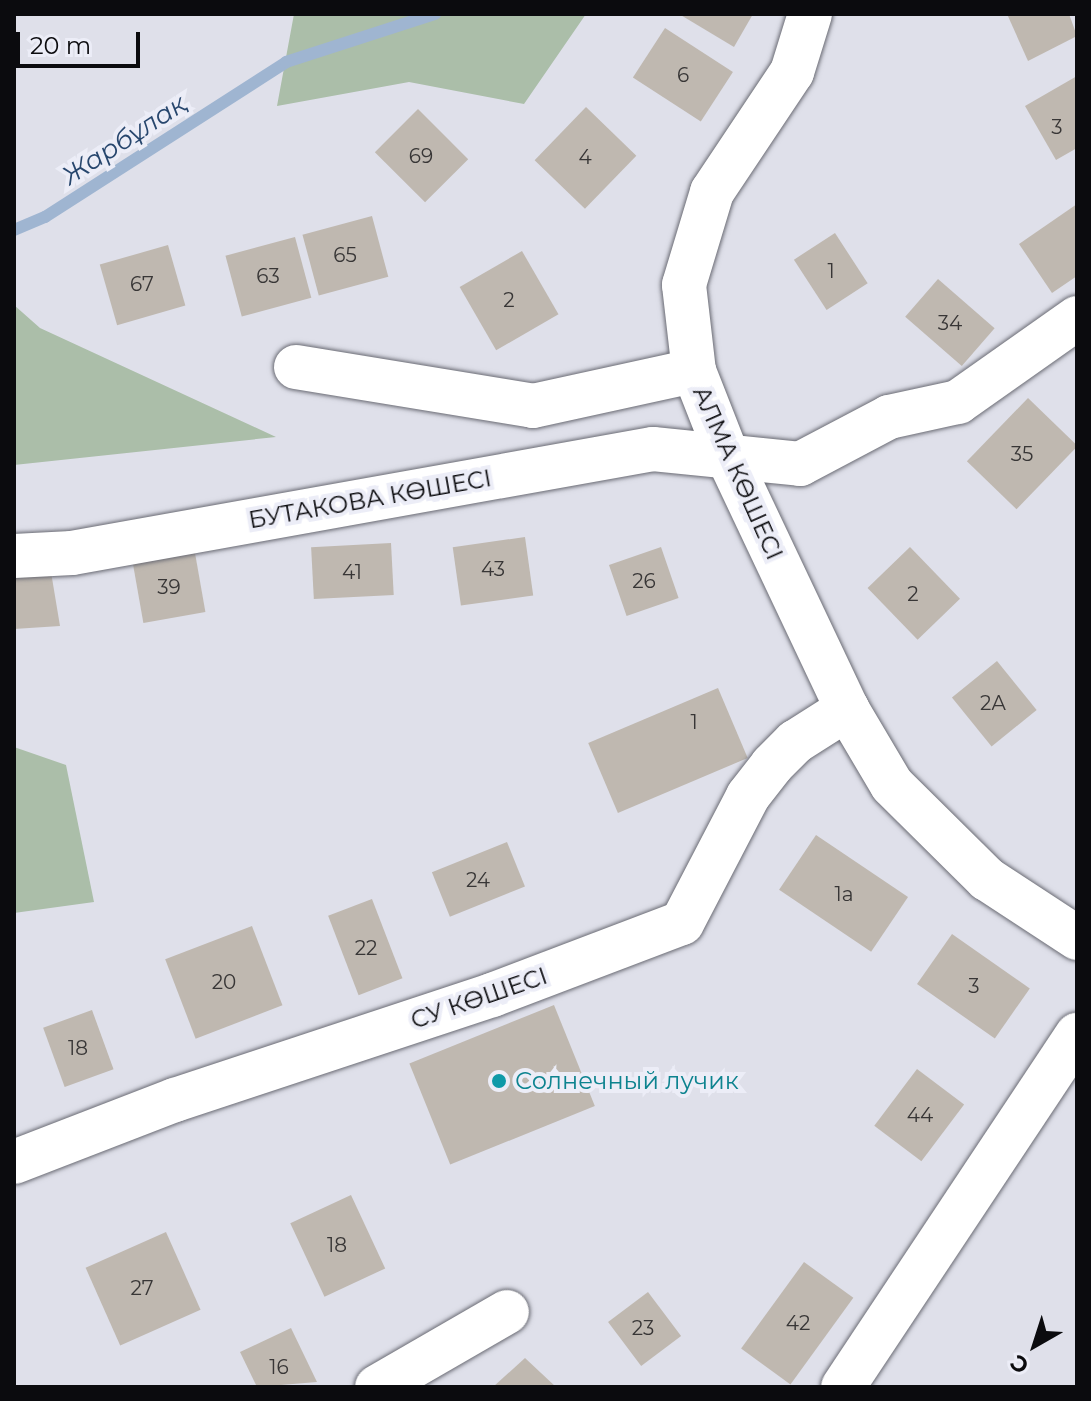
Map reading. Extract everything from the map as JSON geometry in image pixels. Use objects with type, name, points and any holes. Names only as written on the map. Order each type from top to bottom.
[{"type":"street","name":"АЛМА КӨШЕСІ","points":[[810,14],[792,72],[712,192],[684,285],[694,371],[727,455],[847,709],[902,796],[987,879],[1077,938]]},
{"type":"street","points":[[727,455],[800,464],[889,417],[958,402],[1077,318]]},
{"type":"street","points":[[296,367],[533,406],[694,371]]},
{"type":"street","name":"БУТАКОВА КӨШЕСІ","points":[[14,556],[72,553],[653,449],[727,455]]},
{"type":"street","name":"СУ КӨШЕСІ","points":[[14,1162],[175,1100],[492,995],[682,923],[764,775],[795,742],[847,709]]},
{"type":"street","points":[[843,1387],[1077,1035]]},
{"type":"street","points":[[377,1387],[507,1312]]},
{"type":"green space","points":[[294,14],[586,14],[524,104],[409,82],[277,106]]},
{"type":"green space","points":[[14,305],[40,328],[276,437],[14,465]]},
{"type":"green space","points":[[14,747],[66,765],[94,902],[14,913]]},
{"type":"building","points":[[679,14],[753,14],[734,47]]},
{"type":"building","points":[[1007,14],[1069,14],[1077,36],[1028,61]]},
{"type":"building","points":[[665,28],[733,72],[701,122],[633,77]]},
{"type":"building","points":[[1077,76],[1077,148],[1056,160],[1025,106]]},
{"type":"building","points":[[586,107],[636,156],[585,209],[535,160]]},
{"type":"building","points":[[418,109],[468,159],[425,202],[375,152]]},
{"type":"building","points":[[1077,204],[1077,276],[1052,293],[1019,244]]},
{"type":"building","points":[[372,216],[388,277],[319,295],[302,235]]},
{"type":"building","points":[[835,233],[868,283],[827,310],[794,260]]},
{"type":"building","points":[[295,237],[311,298],[242,316],[225,256]]},
{"type":"building","points":[[168,245],[185,306],[117,325],[100,265]]},
{"type":"building","points":[[522,251],[558,314],[496,350],[460,287]]},
{"type":"building","points":[[938,279],[995,328],[962,366],[905,317]]},
{"type":"building","points":[[1028,398],[1077,447],[1017,509],[967,461]]},
{"type":"building","points":[[525,537],[533,595],[461,606],[453,547]]},
{"type":"building","points":[[391,543],[394,595],[314,599],[311,547]]},
{"type":"building","points":[[661,547],[679,598],[627,616],[609,565]]},
{"type":"building","points":[[910,547],[960,599],[918,640],[868,588]]},
{"type":"building","points":[[195,553],[205,612],[143,623],[133,564]]},
{"type":"building","points":[[51,572],[60,626],[14,629],[14,576]]},
{"type":"building","points":[[997,661],[1037,710],[992,746],[952,698]]},
{"type":"building","points":[[718,688],[748,758],[618,813],[588,743]]},
{"type":"building","points":[[816,835],[908,897],[871,952],[779,890]]},
{"type":"building","points":[[507,842],[525,887],[450,917],[432,872]]},
{"type":"building","points":[[372,899],[402,978],[359,995],[328,916]]},
{"type":"building","points":[[252,926],[282,1005],[196,1039],[165,959]]},
{"type":"building","points":[[952,934],[1030,988],[995,1038],[917,984]]},
{"type":"building","name":"Солнечный лучик","points":[[554,1005],[595,1106],[450,1165],[409,1063]]},
{"type":"building","points":[[92,1010],[114,1069],[65,1087],[43,1028]]},
{"type":"building","points":[[917,1069],[964,1105],[921,1161],[874,1126]]},
{"type":"building","points":[[351,1195],[385,1268],[325,1297],[290,1223]]},
{"type":"building","points":[[166,1232],[201,1310],[120,1345],[86,1268]]},
{"type":"building","points":[[804,1262],[853,1298],[790,1384],[741,1349]]},
{"type":"building","points":[[648,1292],[681,1336],[641,1366],[608,1322]]},
{"type":"building","points":[[291,1328],[317,1382],[257,1387],[240,1352]]},
{"type":"building","points":[[525,1358],[556,1387],[493,1387]]},
{"type":"waterway","name":"Жарбұлақ","points":[[14,230],[45,217],[286,62],[435,14]]},
{"type":"place","name":"Солнечный лучик","points":[[499,1081]]}]
